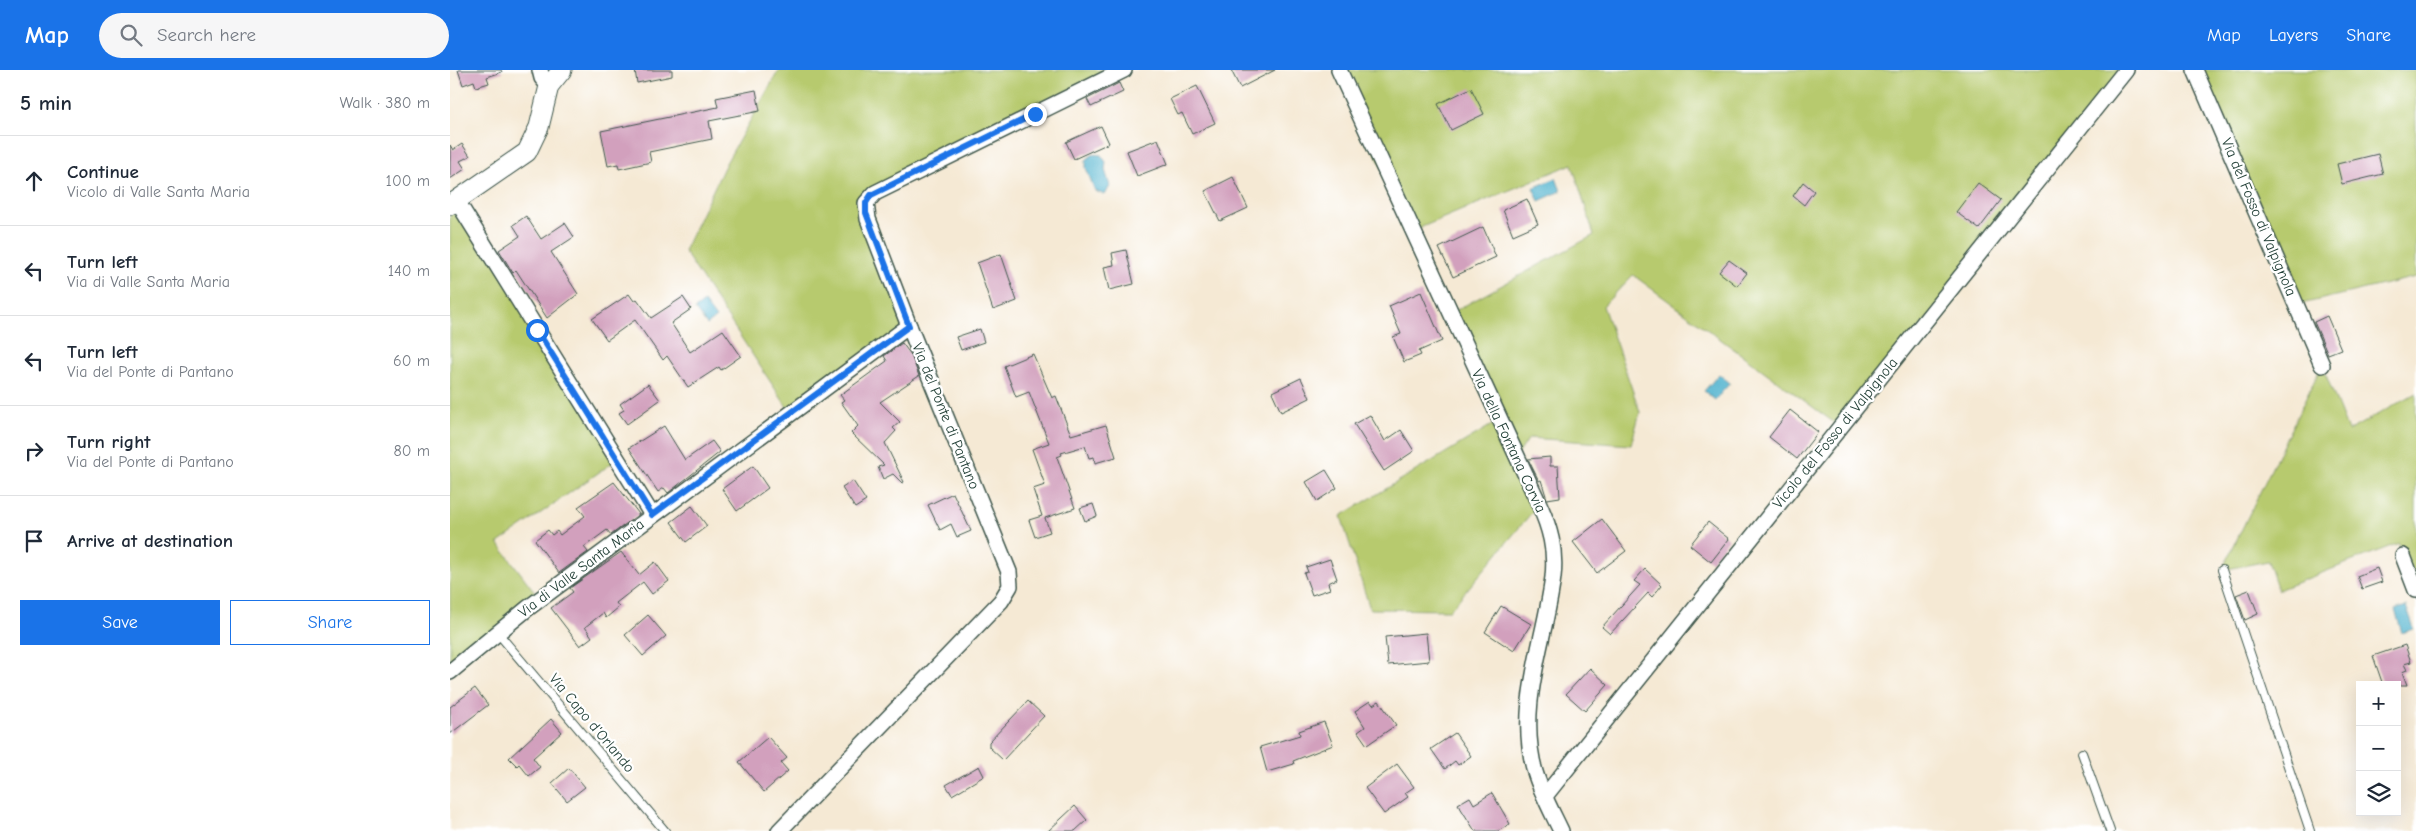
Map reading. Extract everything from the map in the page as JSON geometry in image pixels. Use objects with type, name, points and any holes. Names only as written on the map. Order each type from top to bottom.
[{"type":"street","points":[[540,70],[542,78],[549,86]]},
{"type":"street","points":[[562,70],[549,86],[539,127],[527,152],[454,203],[652,515]]},
{"type":"street","name":"Via del Ponte di Pantano","points":[[779,831],[1001,601],[1010,586],[1009,572],[909,326],[866,213],[866,203],[871,195],[1124,70]]},
{"type":"street","name":"Via della Fontana Corvia","points":[[1338,70],[1535,496],[1550,533],[1554,559],[1553,577],[1532,682],[1528,728],[1532,762],[1561,831]]},
{"type":"street","name":"Vicolo del Fosso di Valpignola","points":[[1545,796],[2126,70]]},
{"type":"street","name":"Via del Fosso di Valpignola","points":[[2195,70],[2322,365]]},
{"type":"street","name":"Via di Valle Santa Maria","points":[[450,672],[497,632],[652,515],[909,326]]},
{"type":"street","points":[[2403,556],[2416,590]]},
{"type":"lane","points":[[2222,570],[2310,831]]},
{"type":"lane","name":"Via Capo d'Orlando","points":[[497,632],[665,831]]},
{"type":"lane","points":[[2082,753],[2110,831]]},
{"type":"green space","points":[[779,70],[1124,70],[868,199],[909,326],[791,413],[684,251],[726,163]]},
{"type":"green space","points":[[1339,70],[2126,70],[1840,427],[1633,275],[1603,306],[1640,412],[1631,445],[1529,438],[1517,456],[1539,504],[1450,610],[1370,609],[1341,516],[1500,420],[1451,313],[1594,235],[1572,164],[1410,232]]},
{"type":"green space","points":[[2195,70],[2416,70],[2416,277],[2297,305]]},
{"type":"green space","points":[[457,201],[618,459],[498,543],[540,599],[450,672],[450,205]]},
{"type":"green space","points":[[2322,365],[2348,431],[2416,393],[2416,590],[2399,543],[2278,590],[2268,561],[2222,570]]},
{"type":"water","points":[[1093,154],[1101,155],[1106,162],[1105,170],[1110,186],[1105,195],[1095,191],[1086,168],[1086,160]]},
{"type":"water","points":[[1556,178],[1561,191],[1539,201],[1533,188]]},
{"type":"water","points":[[704,302],[716,318],[707,325],[695,309]]},
{"type":"water","points":[[1719,374],[1730,383],[1715,400],[1704,391]]},
{"type":"water","points":[[2406,606],[2414,629],[2402,633],[2395,610]]},
{"type":"building","points":[[458,70],[501,70],[502,72],[487,77],[489,83],[476,87],[474,81],[463,85]]},
{"type":"building","points":[[635,70],[672,70],[672,76],[637,83]]},
{"type":"building","points":[[1231,70],[1275,70],[1240,88]]},
{"type":"building","points":[[1119,83],[1123,92],[1091,107],[1087,99]]},
{"type":"building","points":[[1197,86],[1215,123],[1192,134],[1182,113],[1178,115],[1170,99]]},
{"type":"building","points":[[1471,88],[1484,114],[1451,130],[1438,104]]},
{"type":"building","points":[[756,90],[760,111],[709,121],[712,139],[649,152],[651,162],[619,169],[618,164],[608,166],[601,131],[718,107],[716,98]]},
{"type":"building","points":[[1101,126],[1109,143],[1074,159],[1066,142]]},
{"type":"building","points":[[1158,139],[1168,164],[1137,176],[1127,151]]},
{"type":"building","points":[[462,144],[470,156],[460,161],[465,169],[450,179],[450,145],[453,150]]},
{"type":"building","points":[[2378,154],[2383,174],[2342,184],[2337,164]]},
{"type":"building","points":[[1233,177],[1248,208],[1220,221],[1205,191]]},
{"type":"building","points":[[1803,182],[1814,191],[1804,205],[1793,196]]},
{"type":"building","points":[[1978,183],[2001,200],[1979,229],[1956,212]]},
{"type":"building","points":[[1527,199],[1538,224],[1513,235],[1503,210]]},
{"type":"building","points":[[526,216],[541,239],[565,223],[574,237],[551,252],[578,294],[547,318],[516,270],[513,273],[499,250],[520,236],[513,225]]},
{"type":"building","points":[[1483,227],[1496,257],[1453,277],[1439,248]]},
{"type":"building","points":[[1126,250],[1134,284],[1109,290],[1104,267],[1114,265],[1112,253]]},
{"type":"building","points":[[1001,254],[1017,301],[993,310],[977,263]]},
{"type":"building","points":[[1729,260],[1747,273],[1737,286],[1719,272]]},
{"type":"building","points":[[1421,292],[1442,341],[1419,351],[1421,355],[1404,362],[1393,337],[1401,334],[1389,306]]},
{"type":"building","points":[[629,294],[634,301],[637,299],[651,318],[683,297],[691,309],[671,323],[690,352],[723,330],[741,356],[721,370],[719,367],[688,387],[667,356],[663,360],[635,320],[607,340],[592,319]]},
{"type":"building","points":[[2327,316],[2341,349],[2328,354],[2314,322]]},
{"type":"building","points":[[980,329],[984,342],[961,350],[956,337]]},
{"type":"building","points":[[902,343],[911,355],[919,376],[880,402],[900,422],[893,428],[896,431],[885,443],[904,482],[902,483],[893,474],[883,479],[878,467],[884,465],[851,433],[858,426],[841,402],[844,400],[840,395],[887,361],[884,356]]},
{"type":"building","points":[[1033,354],[1052,398],[1056,396],[1071,435],[1106,425],[1116,457],[1095,463],[1094,457],[1089,458],[1085,446],[1061,453],[1062,455],[1057,457],[1075,508],[1045,518],[1050,532],[1035,537],[1029,520],[1042,516],[1033,489],[1045,485],[1032,449],[1049,443],[1029,392],[1016,397],[1004,366]]},
{"type":"building","points":[[1301,378],[1310,398],[1281,412],[1272,392]]},
{"type":"building","points":[[648,384],[660,400],[627,424],[619,413],[624,410],[620,404]]},
{"type":"building","points":[[1790,410],[1818,432],[1797,459],[1769,437]]},
{"type":"building","points":[[1370,415],[1385,441],[1401,430],[1414,451],[1384,471],[1354,424]]},
{"type":"building","points":[[664,426],[685,460],[712,441],[720,452],[668,493],[664,488],[658,492],[629,448]]},
{"type":"building","points":[[1550,457],[1550,466],[1558,466],[1560,497],[1547,499],[1541,480],[1539,481],[1528,459]]},
{"type":"building","points":[[753,466],[768,488],[737,511],[722,489]]},
{"type":"building","points":[[1326,470],[1337,488],[1317,501],[1306,482]]},
{"type":"building","points":[[853,481],[866,501],[855,508],[842,488]]},
{"type":"building","points":[[614,482],[639,514],[611,535],[607,530],[584,547],[588,552],[559,573],[535,540],[548,530],[552,535],[557,531],[560,535],[585,516],[578,507]]},
{"type":"building","points":[[953,493],[971,531],[957,537],[951,524],[940,530],[928,505]]},
{"type":"building","points":[[1093,504],[1097,516],[1085,521],[1080,508]]},
{"type":"building","points":[[692,506],[707,526],[686,542],[671,522]]},
{"type":"building","points":[[1602,519],[1626,551],[1597,573],[1573,542]]},
{"type":"building","points":[[1708,522],[1729,539],[1711,562],[1690,545]]},
{"type":"building","points":[[621,552],[639,575],[655,562],[669,581],[652,594],[643,582],[616,603],[619,607],[606,618],[603,613],[585,627],[592,637],[580,646],[551,608],[573,592],[570,588]]},
{"type":"building","points":[[1330,559],[1337,579],[1328,583],[1330,589],[1312,595],[1304,573],[1308,572],[1306,567]]},
{"type":"building","points":[[2377,568],[2382,582],[2362,589],[2357,576]]},
{"type":"building","points":[[1645,569],[1662,585],[1652,597],[1648,593],[1610,634],[1602,627],[1640,585],[1634,581]]},
{"type":"building","points":[[2249,590],[2258,614],[2245,620],[2236,595]]},
{"type":"building","points":[[1501,606],[1531,624],[1514,651],[1485,632]]},
{"type":"building","points":[[648,615],[666,636],[643,656],[625,635]]},
{"type":"building","points":[[1426,633],[1429,661],[1388,665],[1385,637]]},
{"type":"building","points":[[2405,645],[2411,662],[2404,664],[2407,670],[2402,672],[2407,685],[2401,685],[2401,681],[2382,681],[2373,656]]},
{"type":"building","points":[[1590,668],[1608,685],[1585,711],[1566,694]]},
{"type":"building","points":[[475,688],[488,705],[450,734],[450,707]]},
{"type":"building","points":[[1028,701],[1044,716],[1003,760],[989,747],[989,742]]},
{"type":"building","points":[[1370,701],[1373,705],[1379,701],[1396,725],[1367,745],[1358,732],[1365,727],[1355,711]]},
{"type":"building","points":[[551,719],[562,732],[533,758],[540,767],[529,776],[519,764],[517,766],[509,758]]},
{"type":"building","points":[[1324,722],[1333,745],[1293,761],[1294,764],[1267,772],[1260,747],[1300,735],[1299,731]]},
{"type":"building","points":[[1455,733],[1471,756],[1458,765],[1455,761],[1445,769],[1431,749]]},
{"type":"building","points":[[768,737],[787,758],[781,763],[788,771],[764,792],[739,762]]},
{"type":"building","points":[[1397,764],[1414,787],[1405,793],[1408,797],[1384,814],[1365,788]]},
{"type":"building","points":[[979,766],[984,776],[952,795],[946,785]]},
{"type":"building","points":[[569,768],[585,787],[567,801],[552,783]]},
{"type":"building","points":[[1492,793],[1510,824],[1498,831],[1475,831],[1458,804],[1470,797],[1474,804]]},
{"type":"building","points":[[1075,806],[1087,820],[1075,831],[1048,831]]},
{"type":"route","points":[[537,330],[652,515],[909,326],[866,213],[866,203],[871,195],[1035,114]]}]
